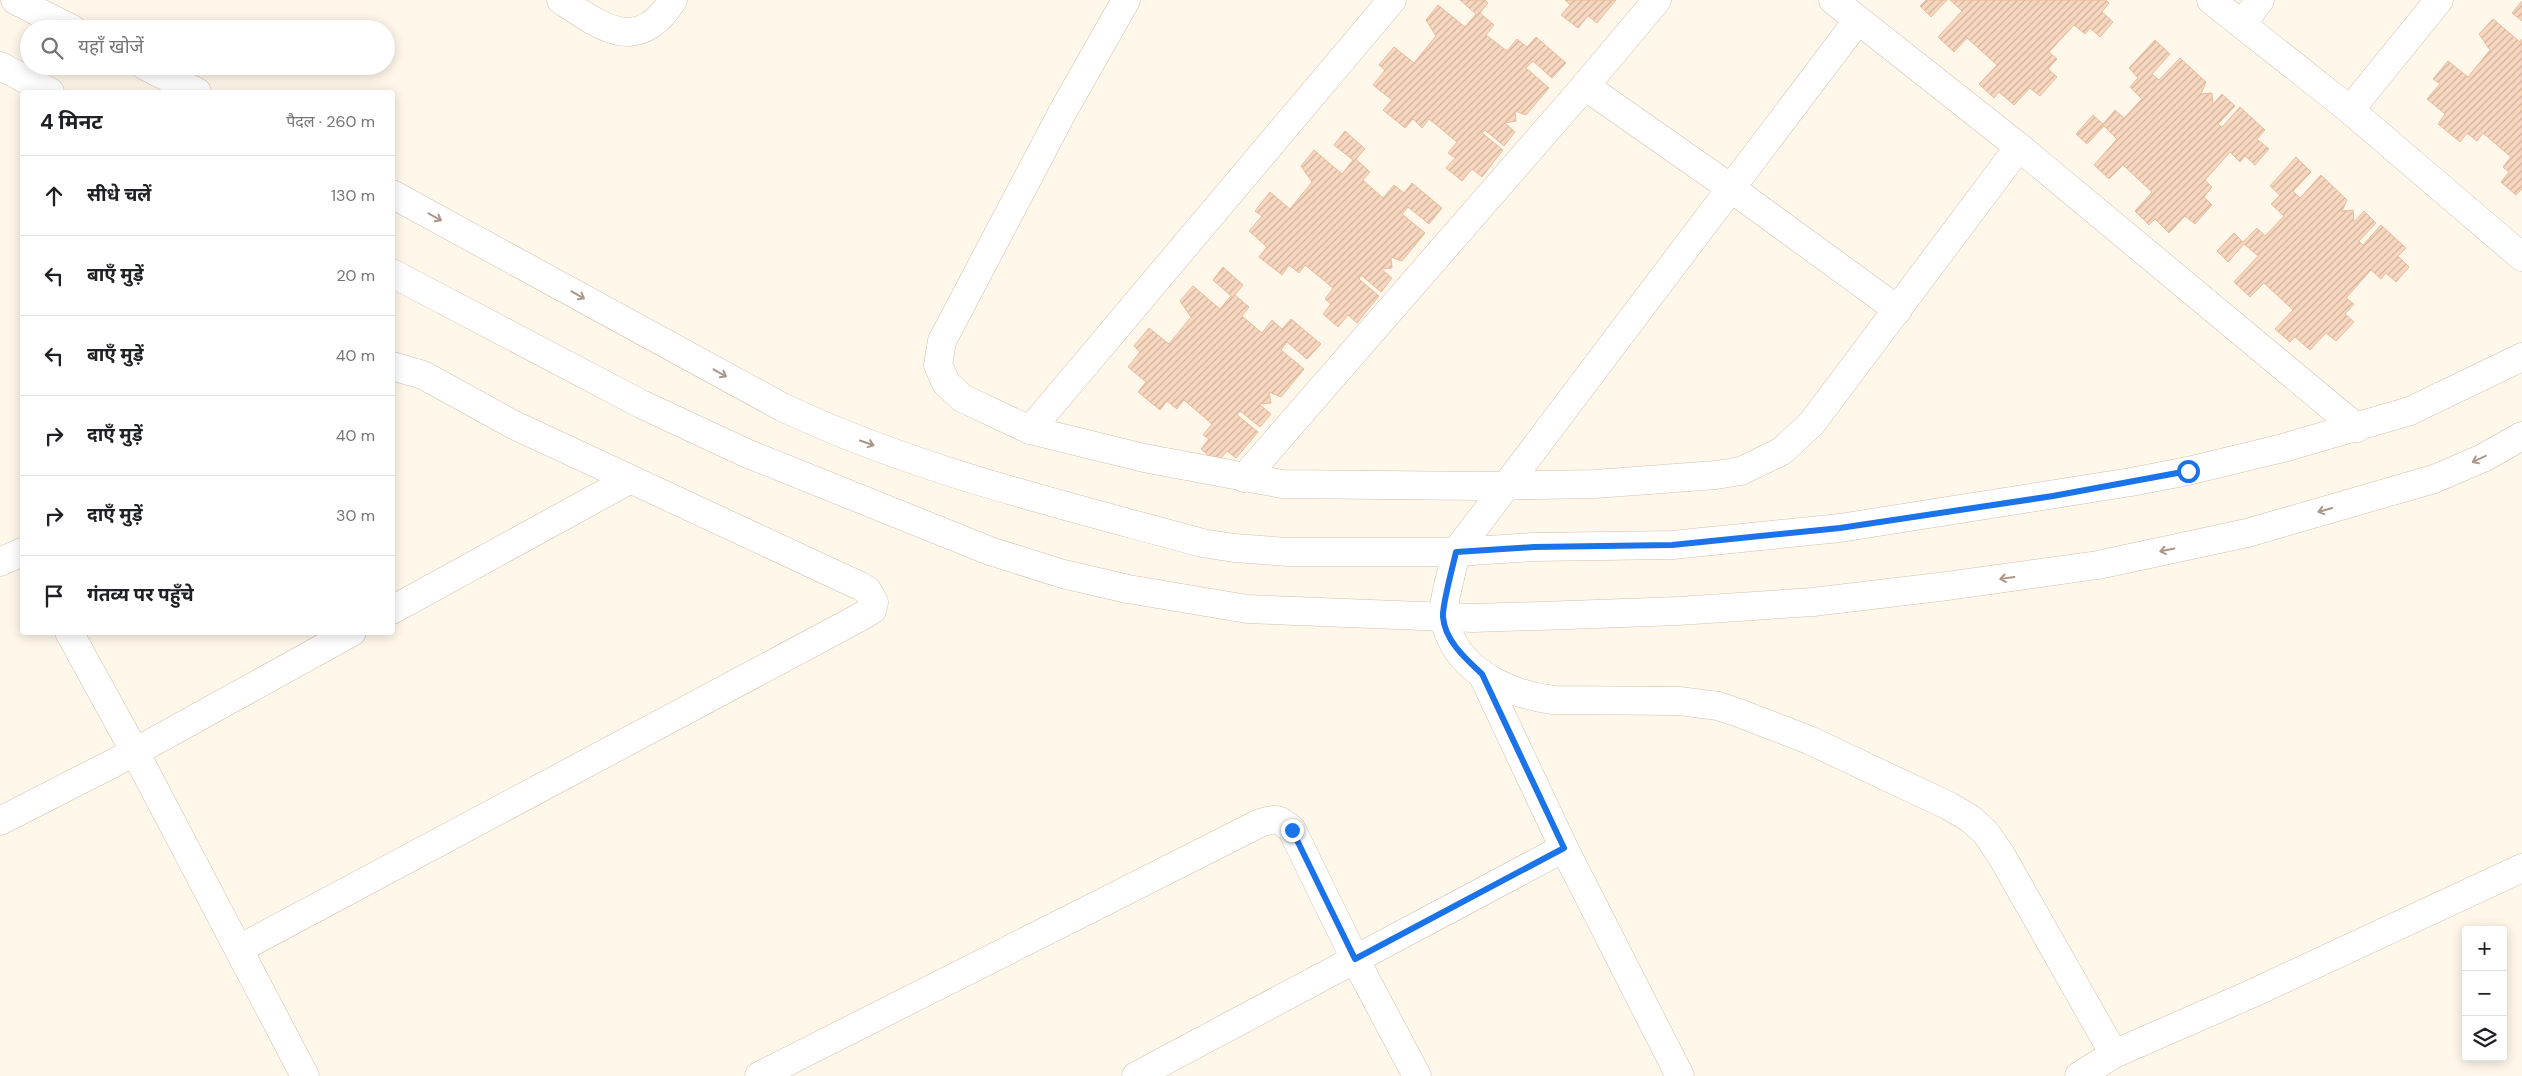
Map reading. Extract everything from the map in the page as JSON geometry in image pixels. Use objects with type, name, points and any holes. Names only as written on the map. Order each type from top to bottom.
[{"type":"street","points":[[15,0],[54,20]]},
{"type":"street","points":[[561,0],[599,25],[623,33],[650,26],[664,14],[673,0]]},
{"type":"street","points":[[1126,0],[1062,113],[942,342],[938,365],[946,383],[962,398],[1030,430],[1144,458],[1244,478],[1282,484],[1595,484],[1716,475],[1742,471],[1782,451],[1812,423],[2019,147]]},
{"type":"street","points":[[1030,430],[1392,0]]},
{"type":"street","points":[[1244,478],[1585,86],[1657,0]]},
{"type":"street","points":[[1833,0],[2019,147],[2357,428]]},
{"type":"street","points":[[2211,0],[2350,110],[2520,251]]},
{"type":"street","points":[[2242,24],[2260,0]]},
{"type":"street","points":[[2350,110],[2439,0]]},
{"type":"street","points":[[1858,20],[1456,552],[1443,617],[1450,640],[1462,656],[1482,674],[1514,691],[1533,698],[1678,701],[1718,706],[1809,740],[1948,806],[1971,819],[1986,834],[2001,856],[2114,1054]]},
{"type":"street","points":[[0,66],[46,90]]},
{"type":"street","points":[[163,75],[192,90]]},
{"type":"street","points":[[1585,86],[1732,188],[1898,310]]},
{"type":"street","points":[[395,196],[782,407],[836,433],[1004,489],[1220,546],[1288,552],[1456,552],[1534,547],[1672,545],[1840,528],[2053,496],[2179,473],[2357,428],[2410,411],[2522,357]]},
{"type":"street","points":[[395,276],[633,400],[746,453],[990,552],[1063,574],[1128,589],[1247,609],[1472,618],[1678,611],[1813,602],[1947,586],[2098,565],[2247,533],[2434,479],[2483,458],[2522,436]]},
{"type":"street","points":[[238,949],[872,610],[874,602],[871,595],[860,586],[514,425],[424,376],[395,367]]},
{"type":"street","points":[[395,608],[629,480]]},
{"type":"street","points":[[0,562],[20,553]]},
{"type":"street","points":[[71,635],[135,752],[305,1076]]},
{"type":"street","points":[[0,821],[135,752],[347,635]]},
{"type":"street","points":[[1482,674],[1564,848],[1680,1076]]},
{"type":"street","points":[[759,1076],[1260,823],[1271,820],[1282,821],[1292,830],[1355,959],[1417,1076]]},
{"type":"street","points":[[1136,1076],[1564,848]]},
{"type":"street","points":[[2079,1076],[2114,1054],[2286,979],[2522,868]]},
{"type":"building","points":[[1460,0],[1485,0],[1488,3],[1480,13],[1494,25],[1486,35],[1507,51],[1517,39],[1527,47],[1536,37],[1566,63],[1552,78],[1533,61],[1526,68],[1549,88],[1526,115],[1515,111],[1516,121],[1505,123],[1515,132],[1504,146],[1485,130],[1482,133],[1503,150],[1482,177],[1472,169],[1462,181],[1446,168],[1455,158],[1448,153],[1457,142],[1429,119],[1422,128],[1413,119],[1405,128],[1383,110],[1392,100],[1373,85],[1385,70],[1379,65],[1394,47],[1414,63],[1436,36],[1426,20],[1438,5],[1465,27],[1476,14]]},
{"type":"building","points":[[1565,0],[1616,0],[1597,23],[1588,16],[1578,28],[1561,15],[1570,5]]},
{"type":"building","points":[[1926,0],[1947,0],[1931,17],[1920,6]]},
{"type":"building","points":[[1950,0],[2106,0],[2109,3],[2102,12],[2113,22],[2100,37],[2090,28],[2085,34],[2074,25],[2049,52],[2057,59],[2048,69],[2057,77],[2040,96],[2030,88],[2014,105],[1999,92],[1994,98],[1979,84],[1997,65],[1967,38],[1954,52],[1938,37],[1962,11]]},
{"type":"building","points":[[2522,1],[2522,21],[2512,13]]},
{"type":"building","points":[[2493,19],[2520,42],[2522,39],[2522,189],[2516,195],[2501,182],[2509,172],[2503,167],[2511,157],[2483,133],[2477,141],[2467,133],[2460,142],[2438,124],[2445,114],[2427,99],[2440,84],[2433,79],[2448,61],[2468,77],[2490,50],[2479,34]]},
{"type":"building","points":[[2155,40],[2170,54],[2152,74],[2159,80],[2180,58],[2206,82],[2201,94],[2212,93],[2213,104],[2222,94],[2235,106],[2218,124],[2222,127],[2240,107],[2265,130],[2257,139],[2269,149],[2255,165],[2245,156],[2240,162],[2230,152],[2205,180],[2212,187],[2204,197],[2212,205],[2195,224],[2185,216],[2169,233],[2155,219],[2149,225],[2135,211],[2152,192],[2123,165],[2109,179],[2094,165],[2117,139],[2104,126],[2087,144],[2076,134],[2093,115],[2103,124],[2115,110],[2124,118],[2142,99],[2130,87],[2138,78],[2129,68]]},
{"type":"building","points":[[1345,131],[1365,149],[1356,159],[1370,172],[1363,180],[1383,198],[1394,185],[1404,193],[1412,183],[1442,208],[1429,224],[1408,207],[1402,214],[1425,233],[1402,261],[1391,257],[1392,268],[1381,269],[1392,278],[1381,292],[1361,275],[1359,279],[1379,296],[1357,323],[1348,315],[1338,327],[1323,314],[1331,304],[1325,299],[1333,288],[1305,265],[1299,273],[1289,265],[1282,275],[1259,257],[1267,247],[1249,231],[1262,216],[1255,211],[1270,192],[1290,209],[1312,182],[1301,166],[1314,150],[1342,174],[1353,160],[1334,145]]},
{"type":"building","points":[[2296,157],[2311,172],[2293,191],[2300,198],[2321,175],[2347,200],[2342,211],[2353,210],[2354,222],[2364,211],[2376,223],[2359,241],[2363,245],[2381,225],[2406,248],[2398,256],[2409,267],[2396,282],[2386,273],[2381,279],[2371,270],[2346,298],[2354,304],[2345,314],[2354,322],[2336,341],[2326,333],[2310,350],[2295,337],[2290,342],[2275,329],[2293,310],[2264,283],[2250,297],[2234,282],[2258,256],[2244,244],[2228,262],[2217,251],[2234,233],[2243,242],[2257,228],[2265,236],[2284,216],[2271,204],[2280,195],[2270,186]]},
{"type":"building","points":[[1223,267],[1243,285],[1235,295],[1249,307],[1242,316],[1262,333],[1272,320],[1282,329],[1291,319],[1321,344],[1307,359],[1287,342],[1281,350],[1304,369],[1281,397],[1269,392],[1271,403],[1259,404],[1271,414],[1260,427],[1240,411],[1237,415],[1258,432],[1236,458],[1227,451],[1217,463],[1201,449],[1209,439],[1203,435],[1212,424],[1184,400],[1177,409],[1167,401],[1160,410],[1138,392],[1146,382],[1128,367],[1140,352],[1134,346],[1149,328],[1169,344],[1191,317],[1180,301],[1193,286],[1220,309],[1231,296],[1213,280]]},
{"type":"route","points":[[1292,830],[1355,959],[1564,848],[1482,674],[1462,656],[1450,640],[1443,617],[1456,552],[1534,547],[1672,545],[1840,528],[2053,496],[2188,471]]}]
